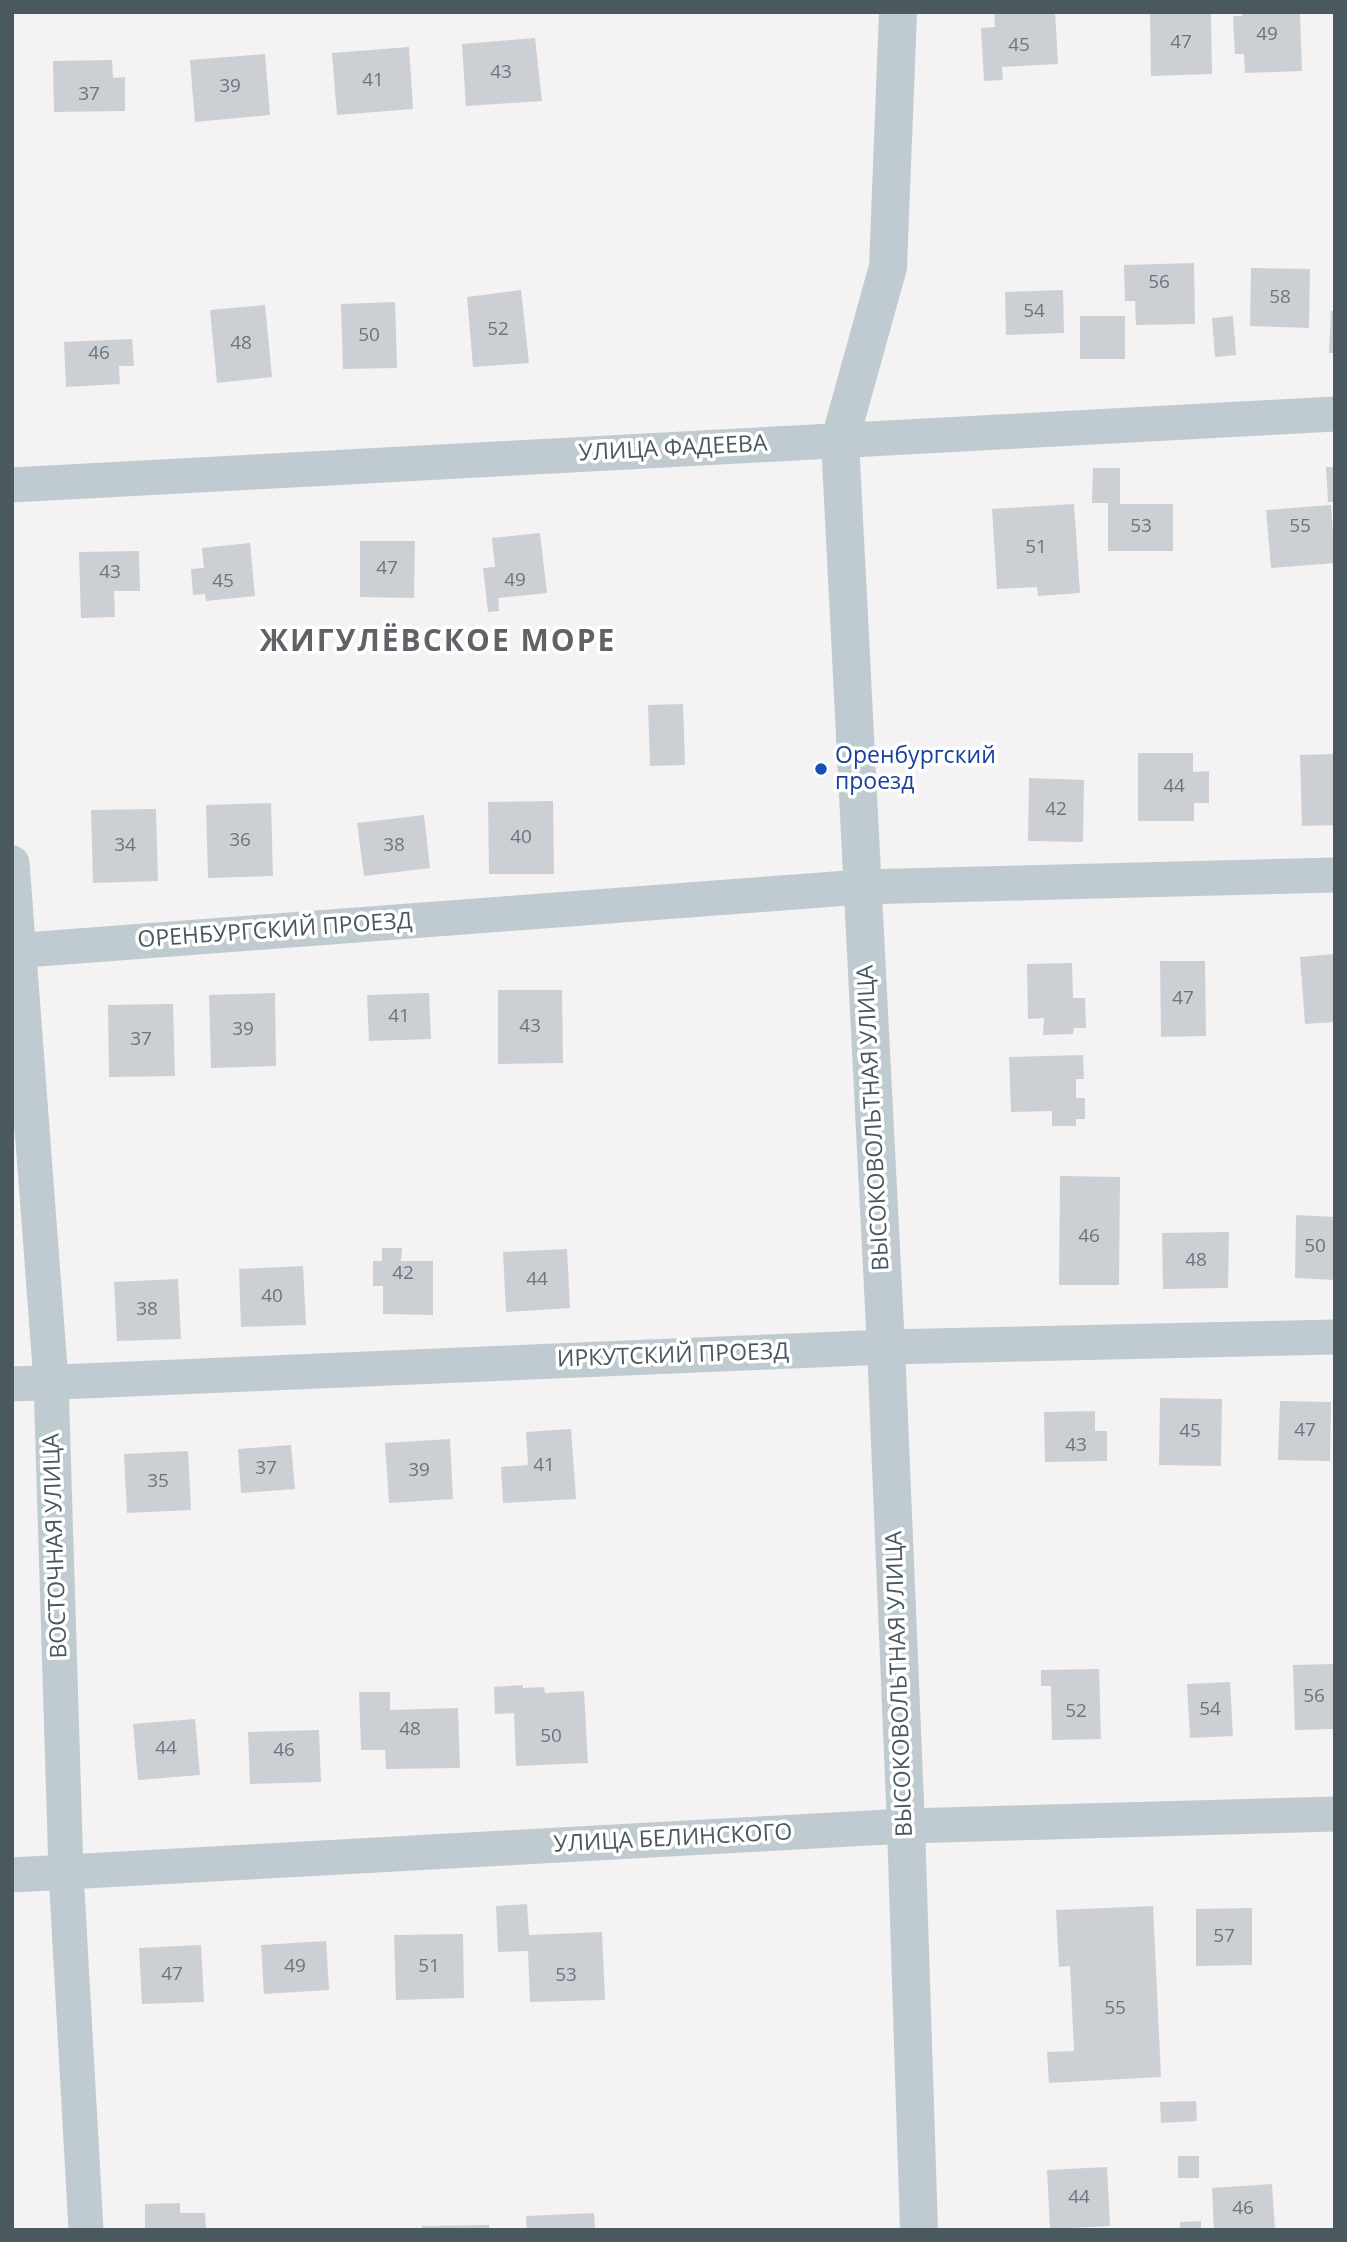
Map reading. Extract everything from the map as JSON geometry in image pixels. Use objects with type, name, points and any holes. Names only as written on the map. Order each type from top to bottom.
[{"type":"street","name":"ВЫСОКОВОЛЬТНАЯ УЛИЦА","points":[[898,12],[888,267],[840,440],[886,1348],[906,1826],[919,2230]]},
{"type":"street","name":"УЛИЦА ФАДЕЕВА","points":[[12,485],[1335,414]]},
{"type":"street","name":"ВОСТОЧНАЯ УЛИЦА","points":[[12,863],[16,951],[51,1381],[66,1872],[86,2230]]},
{"type":"street","name":"ОРЕНБУРГСКИЙ ПРОЕЗД","points":[[16,951],[861,887],[1335,875]]},
{"type":"street","name":"ИРКУТСКИЙ ПРОЕЗД","points":[[12,1384],[886,1348],[1335,1337]]},
{"type":"street","name":"УЛИЦА БЕЛИНСКОГО","points":[[12,1875],[906,1826],[1335,1814]]},
{"type":"building","points":[[994,12],[1055,12],[1058,64],[1002,67],[1003,80],[984,81],[981,28],[995,27]]},
{"type":"building","points":[[1150,12],[1211,12],[1212,74],[1151,76]]},
{"type":"building","points":[[1242,12],[1300,12],[1302,71],[1245,73],[1244,54],[1235,54],[1233,16],[1242,16]]},
{"type":"building","points":[[535,38],[542,101],[466,106],[462,44]]},
{"type":"building","points":[[409,47],[413,109],[337,115],[332,53]]},
{"type":"building","points":[[265,54],[270,115],[195,122],[190,60]]},
{"type":"building","points":[[112,60],[113,78],[125,77],[125,111],[54,112],[53,61]]},
{"type":"building","points":[[1194,263],[1195,324],[1136,325],[1135,301],[1125,301],[1124,265]]},
{"type":"building","points":[[1251,268],[1310,269],[1309,328],[1250,326]]},
{"type":"building","points":[[521,290],[529,363],[473,367],[467,297]]},
{"type":"building","points":[[1063,290],[1064,333],[1006,335],[1005,292]]},
{"type":"building","points":[[395,302],[397,368],[343,369],[341,304]]},
{"type":"building","points":[[265,305],[272,377],[217,383],[210,310]]},
{"type":"building","points":[[1331,311],[1335,311],[1335,353],[1329,353]]},
{"type":"building","points":[[1080,316],[1125,316],[1125,359],[1080,359]]},
{"type":"building","points":[[1233,316],[1236,355],[1215,357],[1212,318]]},
{"type":"building","points":[[132,339],[134,366],[119,366],[120,384],[66,387],[64,342]]},
{"type":"building","points":[[1326,467],[1335,467],[1335,502],[1328,502]]},
{"type":"building","points":[[1093,468],[1120,468],[1120,504],[1173,504],[1173,551],[1108,551],[1108,503],[1092,503]]},
{"type":"building","points":[[1074,504],[1080,593],[1038,596],[1037,587],[997,589],[992,509]]},
{"type":"building","points":[[1331,505],[1335,563],[1271,568],[1266,510]]},
{"type":"building","points":[[540,533],[547,593],[498,598],[499,611],[488,612],[483,568],[495,567],[492,538]]},
{"type":"building","points":[[360,541],[415,541],[414,598],[360,597]]},
{"type":"building","points":[[250,543],[255,596],[206,601],[205,594],[193,595],[191,569],[204,568],[202,548]]},
{"type":"building","points":[[139,551],[140,591],[114,591],[115,617],[81,618],[79,552]]},
{"type":"building","points":[[683,704],[685,765],[650,766],[648,705]]},
{"type":"building","points":[[1138,753],[1193,753],[1193,772],[1209,771],[1209,803],[1194,803],[1194,821],[1138,821]]},
{"type":"building","points":[[1335,754],[1335,825],[1302,826],[1300,755]]},
{"type":"building","points":[[1029,778],[1084,780],[1083,842],[1028,841]]},
{"type":"building","points":[[553,801],[554,874],[489,874],[488,802]]},
{"type":"building","points":[[271,803],[273,876],[208,878],[206,805]]},
{"type":"building","points":[[156,809],[158,881],[93,883],[91,810]]},
{"type":"building","points":[[424,815],[430,868],[364,876],[357,823]]},
{"type":"building","points":[[1335,954],[1335,1022],[1305,1024],[1300,957]]},
{"type":"building","points":[[1160,961],[1205,961],[1206,1036],[1161,1037]]},
{"type":"building","points":[[1072,963],[1073,998],[1085,998],[1086,1028],[1074,1028],[1073,1034],[1043,1035],[1044,1018],[1028,1019],[1027,964]]},
{"type":"building","points":[[498,990],[562,990],[563,1063],[498,1064]]},
{"type":"building","points":[[275,993],[276,1066],[211,1068],[209,995]]},
{"type":"building","points":[[429,993],[431,1039],[369,1041],[367,995]]},
{"type":"building","points":[[173,1004],[175,1076],[109,1077],[108,1005]]},
{"type":"building","points":[[1083,1055],[1084,1079],[1076,1079],[1076,1098],[1085,1098],[1085,1119],[1076,1119],[1076,1126],[1052,1126],[1052,1111],[1011,1112],[1009,1057]]},
{"type":"building","points":[[1060,1176],[1120,1177],[1119,1285],[1059,1285]]},
{"type":"building","points":[[1296,1215],[1335,1217],[1335,1280],[1295,1278]]},
{"type":"building","points":[[1229,1232],[1228,1288],[1163,1289],[1162,1233]]},
{"type":"building","points":[[382,1248],[402,1248],[401,1261],[433,1261],[433,1315],[383,1314],[383,1286],[373,1286],[373,1261],[382,1261]]},
{"type":"building","points":[[567,1249],[570,1308],[506,1312],[503,1252]]},
{"type":"building","points":[[303,1266],[306,1325],[241,1327],[239,1269]]},
{"type":"building","points":[[178,1279],[181,1339],[117,1341],[114,1282]]},
{"type":"building","points":[[1160,1398],[1222,1399],[1221,1466],[1159,1465]]},
{"type":"building","points":[[1280,1401],[1331,1402],[1330,1461],[1278,1460]]},
{"type":"building","points":[[1095,1411],[1095,1431],[1107,1431],[1107,1461],[1045,1462],[1044,1412]]},
{"type":"building","points":[[571,1429],[576,1499],[503,1503],[501,1467],[528,1465],[526,1432]]},
{"type":"building","points":[[450,1439],[453,1499],[389,1503],[385,1443]]},
{"type":"building","points":[[291,1445],[295,1489],[241,1493],[238,1449]]},
{"type":"building","points":[[188,1451],[191,1510],[127,1513],[124,1454]]},
{"type":"building","points":[[1335,1664],[1335,1729],[1295,1730],[1293,1665]]},
{"type":"building","points":[[1099,1669],[1101,1739],[1052,1740],[1051,1686],[1041,1686],[1041,1670]]},
{"type":"building","points":[[1230,1682],[1233,1736],[1190,1738],[1187,1684]]},
{"type":"building","points":[[523,1685],[523,1688],[544,1687],[545,1693],[584,1691],[588,1763],[516,1766],[514,1713],[495,1714],[494,1687]]},
{"type":"building","points":[[359,1692],[390,1692],[390,1710],[458,1708],[460,1768],[386,1769],[385,1750],[361,1750]]},
{"type":"building","points":[[195,1719],[200,1775],[138,1780],[133,1724]]},
{"type":"building","points":[[319,1730],[321,1782],[250,1784],[248,1732]]},
{"type":"building","points":[[527,1904],[529,1935],[602,1932],[605,2000],[530,2002],[528,1951],[498,1952],[496,1906]]},
{"type":"building","points":[[1153,1906],[1161,2077],[1049,2083],[1047,2052],[1074,2051],[1070,1966],[1059,1967],[1056,1910]]},
{"type":"building","points":[[1252,1908],[1252,1965],[1196,1966],[1196,1909]]},
{"type":"building","points":[[463,1934],[464,1998],[396,2000],[394,1935]]},
{"type":"building","points":[[326,1941],[329,1990],[264,1994],[261,1945]]},
{"type":"building","points":[[201,1945],[204,2002],[142,2004],[139,1948]]},
{"type":"building","points":[[1196,2101],[1197,2121],[1161,2123],[1160,2102]]},
{"type":"building","points":[[1178,2156],[1199,2156],[1199,2178],[1178,2178]]},
{"type":"building","points":[[1107,2167],[1110,2226],[1050,2229],[1047,2170]]},
{"type":"building","points":[[1272,2184],[1275,2230],[1214,2230],[1212,2188]]},
{"type":"building","points":[[180,2203],[180,2213],[205,2213],[206,2230],[145,2230],[145,2204]]},
{"type":"building","points":[[594,2213],[595,2230],[527,2230],[526,2216]]},
{"type":"building","points":[[1201,2221],[1201,2230],[1180,2230],[1180,2222]]},
{"type":"building","points":[[489,2225],[489,2230],[422,2230],[422,2226]]},
{"type":"place","name":"Оренбургский проезд","points":[[821,769]]},
{"type":"district","name":"ЖИГУЛЁВСКОЕ МОРЕ","points":[[438,642]]}]
